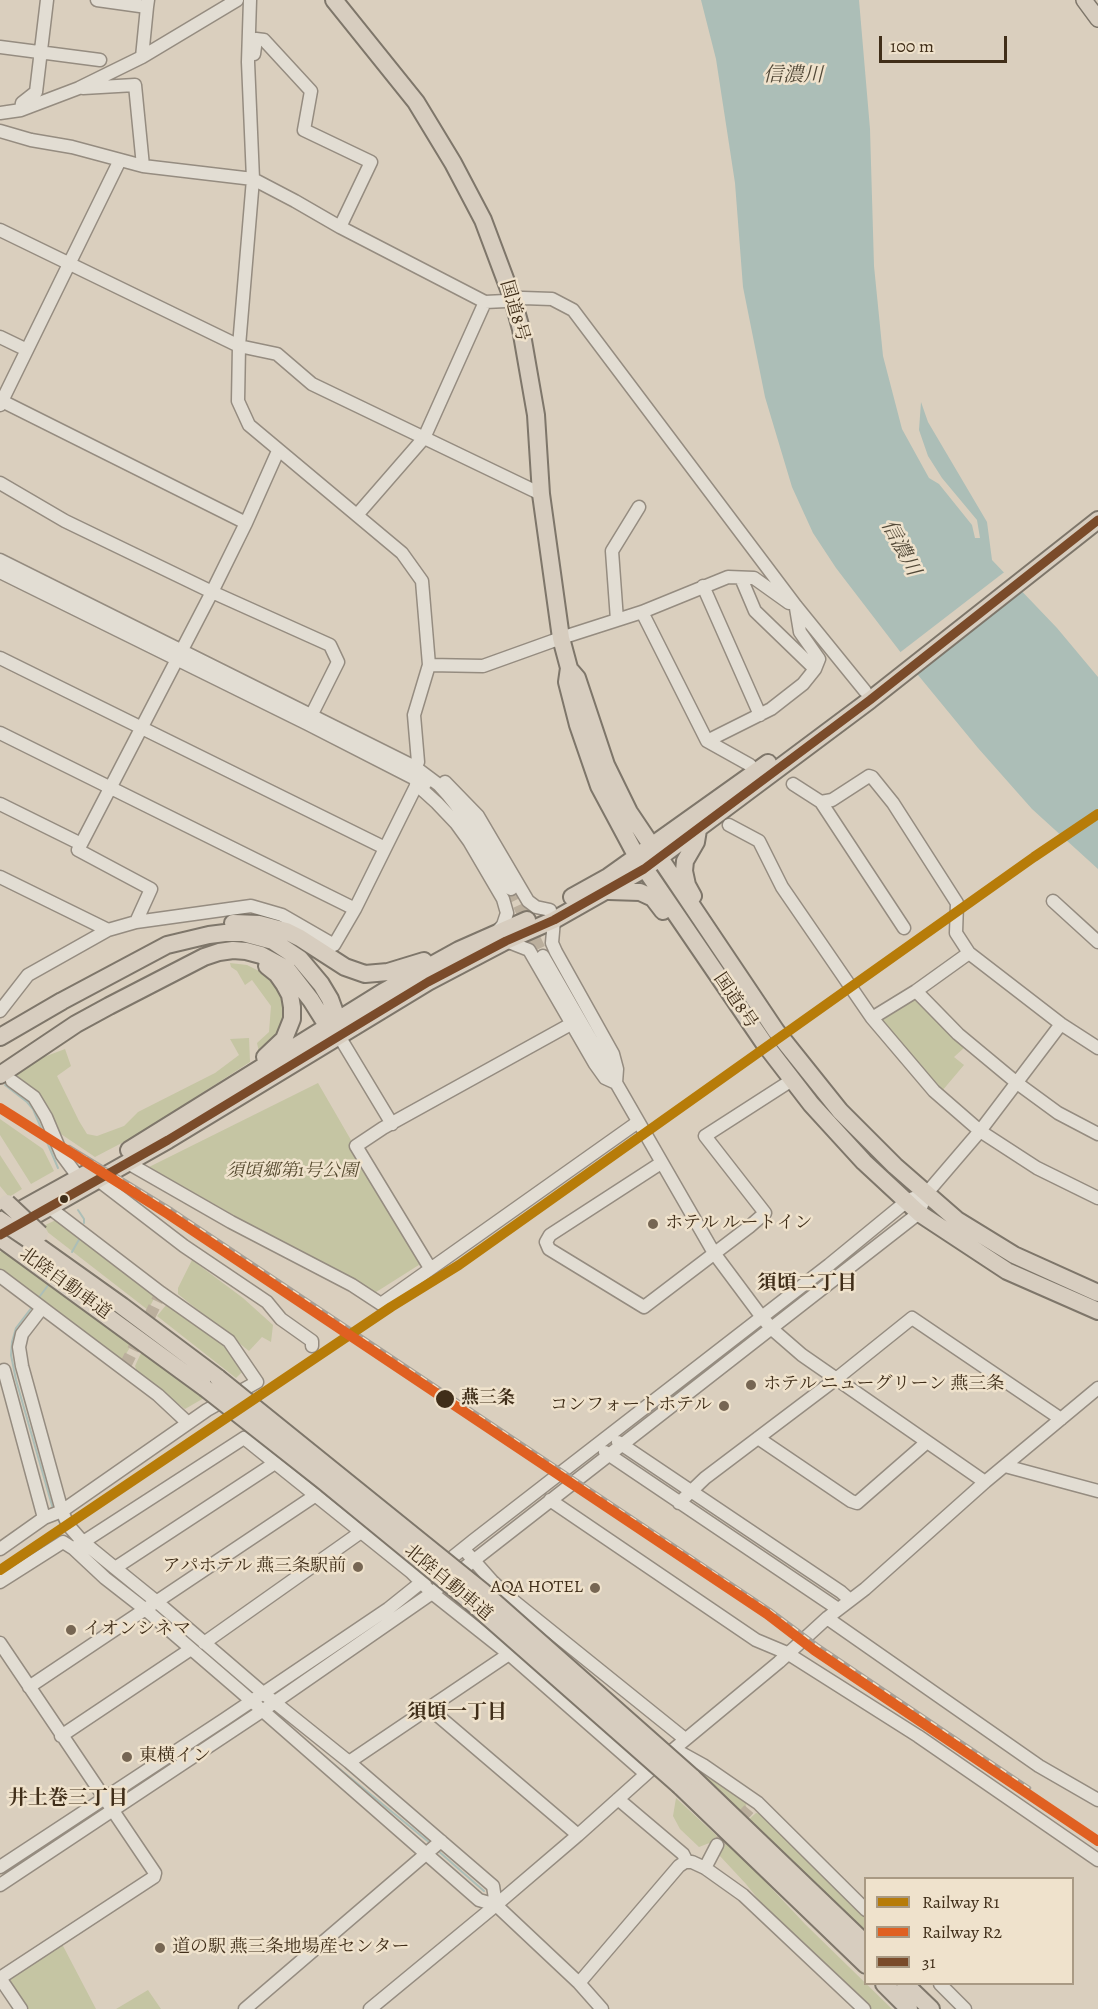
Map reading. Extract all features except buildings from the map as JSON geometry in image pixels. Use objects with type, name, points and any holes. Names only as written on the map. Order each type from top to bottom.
[{"type":"highway","name":"国道8号","points":[[334,0],[416,102],[453,163],[483,220],[518,299],[536,415],[542,494],[561,638],[569,668],[567,682],[593,773],[616,821],[641,863],[764,1043],[792,1080],[847,1144],[920,1213],[1007,1271],[1098,1311]]},
{"type":"highway","points":[[656,852],[698,830],[1098,509]]},
{"type":"highway","points":[[0,1037],[167,945],[203,929],[237,923],[259,924],[286,931],[345,968],[355,972],[376,974],[502,937],[608,891],[641,863],[1098,520]]},
{"type":"highway","name":"国道8号","points":[[569,668],[577,678],[596,737],[617,790],[769,1022],[840,1111],[926,1194],[957,1220],[1014,1256],[1098,1293]]},
{"type":"highway","points":[[691,905],[693,895],[687,885],[684,871],[686,861],[696,842],[698,830]]},
{"type":"highway","points":[[552,915],[608,877],[641,863]]},
{"type":"highway","points":[[608,891],[633,891],[648,895],[657,902],[679,933],[696,945]]},
{"type":"highway","points":[[167,945],[225,933],[258,936],[273,941],[311,971],[330,999],[335,1028]]},
{"type":"highway","points":[[0,1221],[119,1156],[209,1099],[335,1028],[428,982],[502,937]]},
{"type":"highway","points":[[0,1061],[204,957],[233,950],[246,951],[274,961],[287,969],[335,1028]]},
{"type":"highway","points":[[0,1236],[128,1163],[335,1028],[383,992],[459,950]]},
{"type":"highway","points":[[204,957],[218,955],[244,957],[267,966],[284,984],[290,995],[292,1007],[289,1030],[276,1048],[209,1099]]},
{"type":"highway","points":[[0,1049],[62,1001]]},
{"type":"highway","points":[[6,1078],[76,1024]]},
{"type":"highway","points":[[4,1198],[28,1240]]},
{"type":"highway","name":"北陸自動車道","points":[[0,1221],[122,1306],[322,1480],[686,1782],[864,1942]]},
{"type":"highway","name":"北陸自動車道","points":[[0,1236],[28,1240]]},
{"type":"highway","name":"北陸自動車道","points":[[686,1782],[864,1963]]},
{"type":"highway","points":[[886,1985],[909,2009]]},
{"type":"highway","points":[[907,1985],[931,2009]]},
{"type":"main road","points":[[1084,0],[1098,19]]},
{"type":"street","points":[[21,110],[22,103],[36,92],[47,0]]},
{"type":"street","points":[[97,0],[148,3],[142,57]]},
{"type":"street","points":[[0,113],[21,110],[79,88],[142,57],[237,0]]},
{"type":"street","points":[[250,0],[248,65],[253,179],[239,346],[238,400],[249,425],[402,553],[422,581],[429,665],[414,715],[416,764],[444,790],[471,824],[511,889]]},
{"type":"street","points":[[248,65],[252,62],[256,39],[264,40],[312,91],[304,130],[371,162],[340,227]]},
{"type":"street","points":[[0,47],[100,60]]},
{"type":"street","points":[[79,88],[135,85],[143,166]]},
{"type":"street","points":[[0,131],[143,166],[253,179],[485,302],[552,299],[573,310],[796,606],[875,687]]},
{"type":"street","points":[[120,160],[1,403],[246,523]]},
{"type":"street","points":[[0,230],[239,346],[277,354],[312,384],[542,494]]},
{"type":"street","points":[[357,515],[424,438],[485,302]]},
{"type":"street","points":[[0,337],[27,350]]},
{"type":"street","points":[[136,922],[151,889],[78,850],[212,592],[278,451]]},
{"type":"street","points":[[0,483],[65,521],[212,592],[330,645],[338,662],[310,719]]},
{"type":"street","points":[[617,620],[612,551],[639,507]]},
{"type":"street","points":[[0,560],[178,655]]},
{"type":"street","points":[[0,572],[310,719],[416,764],[450,786],[478,816],[528,901],[552,915],[552,943],[613,1054],[617,1069],[616,1083]]},
{"type":"street","points":[[429,665],[483,666],[642,612],[728,577],[754,578],[796,606],[800,632],[819,659],[815,669],[803,684],[760,715],[707,741]]},
{"type":"street","points":[[741,578],[755,611],[815,669]]},
{"type":"street","points":[[703,586],[760,715]]},
{"type":"street","points":[[642,612],[707,741],[750,765]]},
{"type":"street","points":[[0,658],[385,848]]},
{"type":"street","points":[[310,719],[448,802],[471,824]]},
{"type":"street","points":[[0,733],[355,909]]},
{"type":"street","points":[[821,802],[832,800],[869,776],[872,777],[893,803],[957,903],[956,933],[969,953],[1061,1024],[1098,1048]]},
{"type":"street","points":[[0,1011],[28,975],[108,930],[136,922],[251,906],[282,915],[334,945],[355,909],[417,782]]},
{"type":"street","points":[[417,782],[456,823],[503,899],[507,913],[502,925],[502,937],[529,950],[605,1078],[616,1083]]},
{"type":"street","points":[[793,784],[821,802],[904,928]]},
{"type":"street","points":[[0,804],[81,844]]},
{"type":"street","points":[[729,825],[759,841],[782,887],[872,1018],[934,1091],[980,1131],[1037,1168],[1098,1198]]},
{"type":"street","points":[[0,878],[108,930]]},
{"type":"street","points":[[1053,901],[1098,942]]},
{"type":"street","points":[[872,1018],[916,991],[969,953]]},
{"type":"street","points":[[543,956],[714,1253],[761,1316],[772,1329],[802,1354],[985,1482]]},
{"type":"street","points":[[916,991],[958,1034],[1017,1083],[1058,1113],[1098,1134]]},
{"type":"street","points":[[430,1268],[356,1146],[571,1024]]},
{"type":"street","points":[[0,1886],[274,1703],[432,1593],[920,1213],[926,1194],[980,1131],[1061,1024]]},
{"type":"street","points":[[335,1028],[392,1124]]},
{"type":"street","points":[[6,1078],[34,1097],[46,1117],[62,1155],[79,1178]]},
{"type":"street","points":[[661,1163],[550,1235],[546,1242],[549,1249],[644,1307],[765,1213],[705,1136],[792,1080]]},
{"type":"street","points":[[128,1163],[231,1222],[352,1285],[381,1304],[638,1122]]},
{"type":"street","points":[[98,1180],[184,1246],[267,1302],[281,1319],[312,1341],[312,1346]]},
{"type":"street","points":[[0,1867],[380,1614],[829,1265],[907,1201],[926,1194]]},
{"type":"street","points":[[0,1549],[207,1410],[257,1382],[230,1341],[159,1296],[50,1208]]},
{"type":"street","points":[[0,1276],[124,1368],[188,1423]]},
{"type":"street","points":[[36,1303],[10,1368],[52,1515],[68,1525],[78,1545],[105,1578],[152,1606],[204,1643],[274,1703],[349,1761],[433,1847],[478,1900],[496,1905],[579,1983],[603,2009]]},
{"type":"street","points":[[679,1503],[705,1478],[912,1318],[1061,1419]]},
{"type":"street","points":[[10,1368],[52,1515]]},
{"type":"street","points":[[370,2009],[496,1905],[685,1739],[779,1662],[826,1618],[865,1589],[985,1482],[1098,1388]]},
{"type":"street","points":[[609,1436],[850,1600]]},
{"type":"street","points":[[78,1545],[244,1438],[423,1582],[432,1593],[509,1654],[646,1774]]},
{"type":"street","points":[[758,1438],[857,1503],[927,1442]]},
{"type":"street","points":[[596,1446],[838,1609]]},
{"type":"street","points":[[115,1568],[276,1463]]},
{"type":"street","points":[[1005,1466],[1098,1491]]},
{"type":"street","points":[[29,1687],[316,1495]]},
{"type":"street","points":[[550,1500],[756,1640],[787,1653],[918,1736],[1098,1860]]},
{"type":"street","points":[[204,1643],[362,1532]]},
{"type":"street","points":[[0,1582],[63,1542],[78,1545],[115,1568],[191,1649],[262,1711],[433,1847],[493,1886],[496,1905]]},
{"type":"street","points":[[462,1549],[510,1599],[685,1739]]},
{"type":"street","points":[[826,1618],[1039,1766],[1098,1800]]},
{"type":"street","points":[[0,1643],[155,1873],[154,1877],[0,1978],[21,2009]]},
{"type":"street","points":[[61,1736],[191,1649]]},
{"type":"street","points":[[349,1761],[509,1654]]},
{"type":"street","points":[[429,1708],[578,1835]]},
{"type":"street","points":[[674,1749],[712,1770],[864,1908]]},
{"type":"street","points":[[618,1799],[683,1854],[687,1862]]},
{"type":"street","points":[[705,1868],[717,1845]]},
{"type":"street","points":[[245,2009],[433,1847]]},
{"type":"street","points":[[579,1983],[679,1866],[687,1862],[697,1863],[743,1895],[864,2009]]},
{"type":"street","points":[[942,1985],[965,2009]]},
{"type":"green space","points":[[230,963],[247,965],[261,972],[274,981],[283,993],[287,1012],[280,1033],[259,1052],[257,1043],[269,1032],[271,1006],[252,980],[245,985]]},
{"type":"green space","points":[[916,996],[965,1047],[954,1057],[964,1065],[942,1091],[914,1064],[879,1020]]},
{"type":"green space","points":[[249,1038],[250,1062],[137,1135],[95,1157],[55,1130],[12,1074],[28,1063],[65,1049],[71,1066],[57,1076],[87,1134],[97,1136],[124,1126],[138,1112],[215,1073],[239,1055],[230,1039]]},
{"type":"green space","name":"須頃郷第1号公園","points":[[318,1083],[422,1263],[373,1294],[149,1167]]},
{"type":"green space","points":[[0,1119],[43,1149],[54,1171],[31,1184],[0,1135]]},
{"type":"green space","points":[[0,1155],[22,1189],[9,1197],[0,1186]]},
{"type":"green space","points":[[58,1219],[157,1293],[148,1310],[41,1227]]},
{"type":"green space","points":[[2,1251],[132,1344],[123,1359],[0,1270],[0,1252]]},
{"type":"green space","points":[[192,1260],[243,1298],[273,1325],[271,1342],[262,1337],[249,1351],[178,1294],[178,1288]]},
{"type":"green space","points":[[167,1304],[228,1344],[247,1367],[236,1378],[157,1316]]},
{"type":"green space","points":[[142,1351],[204,1398],[185,1409],[137,1372],[135,1366]]},
{"type":"green space","points":[[704,1769],[747,1799],[746,1807],[737,1814],[695,1771]]},
{"type":"green space","points":[[676,1798],[717,1836],[712,1842],[699,1847],[680,1829],[673,1816]]},
{"type":"green space","points":[[756,1813],[762,1814],[864,1915],[864,1931],[748,1820]]},
{"type":"green space","points":[[727,1841],[805,1924],[864,1982],[864,1985],[867,1985],[892,2009],[870,2009],[774,1919],[719,1855]]},
{"type":"green space","points":[[62,1944],[96,2009],[25,2009],[7,1981]]},
{"type":"green space","points":[[148,1990],[161,2009],[116,2009]]},
{"type":"water","name":"信濃川","points":[[701,0],[859,0],[870,129],[874,266],[883,356],[902,429],[929,478],[939,484],[972,525],[975,538],[980,538],[977,520],[942,478],[928,456],[919,430],[921,402],[928,422],[987,522],[992,560],[1057,628],[1098,677],[1098,869],[1032,809],[978,748],[918,675],[836,568],[813,533],[792,487],[765,397],[743,287],[735,183],[716,59]]},
{"type":"pier","points":[[1007,570],[1024,587],[914,674],[898,654]]},
{"type":"waterway","points":[[5,1085],[33,1109],[58,1168]]},
{"type":"waterway","points":[[78,1210],[84,1223]]},
{"type":"waterway","points":[[72,1252],[81,1236]]},
{"type":"waterway","points":[[37,1300],[49,1284]]},
{"type":"waterway","points":[[32,1307],[16,1328],[11,1355],[53,1509]]},
{"type":"waterway","points":[[56,1517],[63,1527]]},
{"type":"waterway","points":[[134,1591],[148,1603]]},
{"type":"waterway","points":[[155,1608],[248,1689]]},
{"type":"waterway","points":[[314,1748],[430,1843]]},
{"type":"waterway","points":[[436,1849],[484,1891]]},
{"type":"tunnel","points":[[511,889],[543,956]]},
{"type":"tunnel","points":[[125,1366],[158,1299]]},
{"type":"tunnel","points":[[717,1845],[749,1809]]},
{"type":"railway","points":[[0,1570],[391,1307],[459,1265],[1098,814]]},
{"type":"railway","points":[[69,1147],[172,1210],[770,1610],[817,1645],[1029,1788]]},
{"type":"rail line","name":"R1","points":[[0,1570],[391,1307],[459,1265],[1098,814]]},
{"type":"rail line","name":"R2","points":[[0,1108],[168,1214],[767,1614],[814,1650],[1098,1841]]},
{"type":"transit line","name":"31","points":[[0,1235],[168,1140],[428,982],[506,941],[554,920],[644,869],[870,700],[1098,520]]},
{"type":"place","name":"ホテル ルートイン","points":[[653,1224]]},
{"type":"place","name":"ホテル ニューグリーン 燕三条","points":[[751,1385]]},
{"type":"place","name":"燕三条","points":[[445,1399]]},
{"type":"place","name":"コンフォートホテル","points":[[724,1406]]},
{"type":"place","name":"アパホテル 燕三条駅前","points":[[358,1567]]},
{"type":"place","name":"AQA HOTEL","points":[[595,1588]]},
{"type":"place","name":"イオンシネマ","points":[[71,1630]]},
{"type":"place","name":"東横イン","points":[[127,1757]]},
{"type":"place","name":"道の駅 燕三条地場産センター","points":[[160,1948]]},
{"type":"district","name":"須頃二丁目","points":[[807,1284]]},
{"type":"district","name":"須頃一丁目","points":[[457,1713]]},
{"type":"district","name":"井土巻三丁目","points":[[68,1799]]}]
